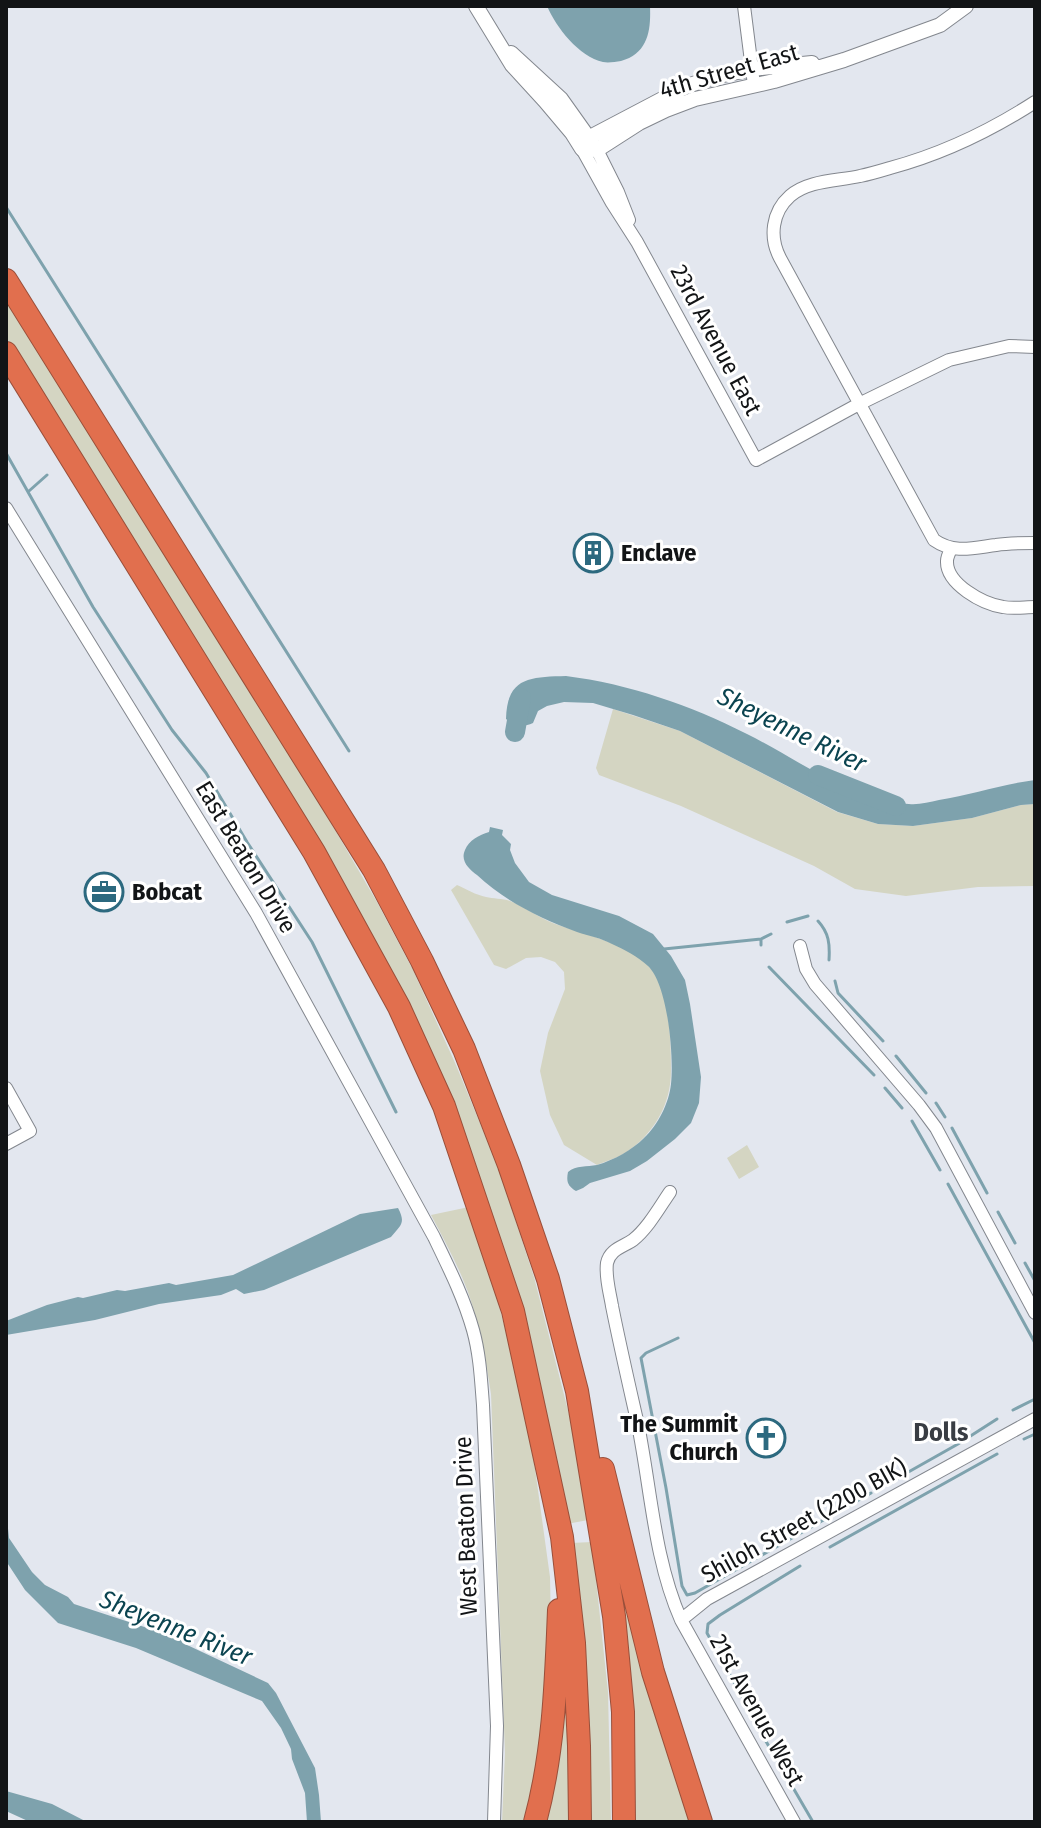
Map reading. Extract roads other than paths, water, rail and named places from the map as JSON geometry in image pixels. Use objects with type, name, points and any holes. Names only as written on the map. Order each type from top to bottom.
[{"type":"highway","points":[[6,280],[374,870],[464,1049],[509,1165],[548,1279],[580,1408],[614,1616],[624,1725],[624,1822]]},
{"type":"highway","points":[[6,353],[314,852],[399,1007],[444,1106],[513,1311],[562,1537],[574,1643],[580,1822]]},
{"type":"highway","points":[[580,1408],[602,1464],[653,1672],[701,1822]]},
{"type":"highway","points":[[535,1822],[548,1762],[555,1706],[562,1537]]},
{"type":"street","name":"23rd Avenue East","points":[[476,6],[512,65],[572,133],[590,145],[612,203],[637,242],[756,460],[859,404]]},
{"type":"street","points":[[744,6],[754,85]]},
{"type":"street","name":"4th Street East","points":[[590,145],[695,99],[844,60],[940,25],[966,6]]},
{"type":"street","name":"4th Street East","points":[[590,145],[687,86],[752,69],[844,60]]},
{"type":"street","points":[[1035,102],[992,127],[936,153],[861,176],[807,186],[791,196],[778,211],[774,230],[776,251],[934,540],[951,549],[968,550],[1035,543]]},
{"type":"street","points":[[859,404],[949,360],[1009,346],[1035,347]]},
{"type":"street","name":"East Beaton Drive","points":[[6,508],[256,913],[434,1237]]},
{"type":"street","points":[[951,549],[947,559],[948,570],[969,593],[1005,608],[1035,607]]},
{"type":"street","points":[[800,946],[806,969],[815,984],[936,1128],[1035,1313]]},
{"type":"street","points":[[6,1088],[30,1131],[6,1144]]},
{"type":"street","name":"21st Avenue West","points":[[670,1192],[643,1229],[615,1249],[607,1263],[620,1350],[638,1426],[663,1569],[681,1620],[794,1822]]},
{"type":"street","name":"West Beaton Drive","points":[[434,1237],[457,1285],[480,1361],[497,1726],[494,1822]]},
{"type":"street","name":"Shiloh Street (2200 BIK)","points":[[681,1620],[707,1599],[1035,1419]]},
{"type":"water","points":[[547,6],[650,6],[646,40],[637,53],[621,61],[594,59],[569,40]]},
{"type":"water","points":[[566,676],[613,684],[681,705],[747,734],[846,787],[888,801],[920,804],[1035,780],[1035,804],[972,818],[913,826],[878,824],[838,812],[680,731],[593,703],[564,702],[547,706],[538,711],[533,723],[526,725],[516,725],[506,719],[507,705],[516,687],[531,679]]},
{"type":"water","points":[[490,827],[503,830],[502,835],[511,844],[515,863],[529,882],[552,895],[619,916],[653,934],[685,980],[701,1077],[699,1103],[691,1123],[647,1161],[630,1171],[590,1183],[576,1191],[568,1183],[568,1172],[603,1163],[628,1150],[649,1133],[662,1113],[670,1091],[672,1072],[665,1004],[655,975],[640,959],[608,942],[563,927],[524,908],[471,870],[464,861],[465,850],[475,838],[489,832]]},
{"type":"water","points":[[398,1208],[401,1224],[391,1237],[264,1290],[244,1294],[236,1289],[221,1295],[159,1304],[95,1320],[6,1335],[6,1321],[47,1305],[117,1290],[169,1283],[176,1285],[233,1275],[360,1214]]},
{"type":"water","points":[[6,1509],[9,1538],[32,1572],[45,1585],[68,1597],[74,1604],[181,1639],[185,1644],[268,1683],[315,1768],[321,1822],[307,1822],[305,1793],[291,1749],[262,1701],[136,1648],[58,1623],[25,1590],[6,1561]]},
{"type":"water","points":[[6,1791],[52,1804],[87,1822],[30,1822],[6,1811]]},
{"type":"waterway","points":[[6,207],[349,751]]},
{"type":"waterway","points":[[6,453],[93,607],[172,730],[206,773],[312,942],[396,1112]]},
{"type":"waterway","points":[[29,491],[47,475]]},
{"type":"waterway","name":"Sheyenne River","points":[[515,732],[521,698]]},
{"type":"waterway","name":"Sheyenne River","points":[[818,775],[896,806]]},
{"type":"waterway","points":[[787,922],[808,916]]},
{"type":"waterway","points":[[818,921],[828,939],[829,960]]},
{"type":"waterway","points":[[761,939],[771,934]]},
{"type":"waterway","points":[[664,949],[761,939],[761,945]]},
{"type":"waterway","points":[[769,967],[874,1075]]},
{"type":"waterway","points":[[835,981],[838,993],[883,1041]]},
{"type":"waterway","points":[[896,1056],[926,1093]]},
{"type":"waterway","points":[[885,1088],[902,1108]]},
{"type":"waterway","points":[[936,1103],[945,1117]]},
{"type":"waterway","points":[[912,1121],[940,1170]]},
{"type":"waterway","points":[[952,1128],[987,1193]]},
{"type":"waterway","points":[[948,1184],[1035,1343]]},
{"type":"waterway","points":[[998,1212],[1015,1243]]},
{"type":"waterway","points":[[1025,1263],[1035,1281]]},
{"type":"waterway","points":[[678,1338],[641,1358],[682,1586],[687,1595],[871,1493]]},
{"type":"waterway","points":[[1013,1410],[1035,1399]]},
{"type":"waterway","points":[[896,1479],[997,1419]]},
{"type":"waterway","points":[[1024,1439],[1035,1434]]},
{"type":"waterway","points":[[830,1547],[997,1454]]},
{"type":"waterway","points":[[747,1706],[707,1633],[708,1624],[800,1566]]},
{"type":"waterway","points":[[760,1731],[813,1822]]},
{"type":"place","name":"Enclave","points":[[593,553]]},
{"type":"place","name":"Bobcat","points":[[104,892]]},
{"type":"place","name":"The Summit Church","points":[[766,1438]]},
{"type":"district","name":"Dolls","points":[[941,1432]]}]
